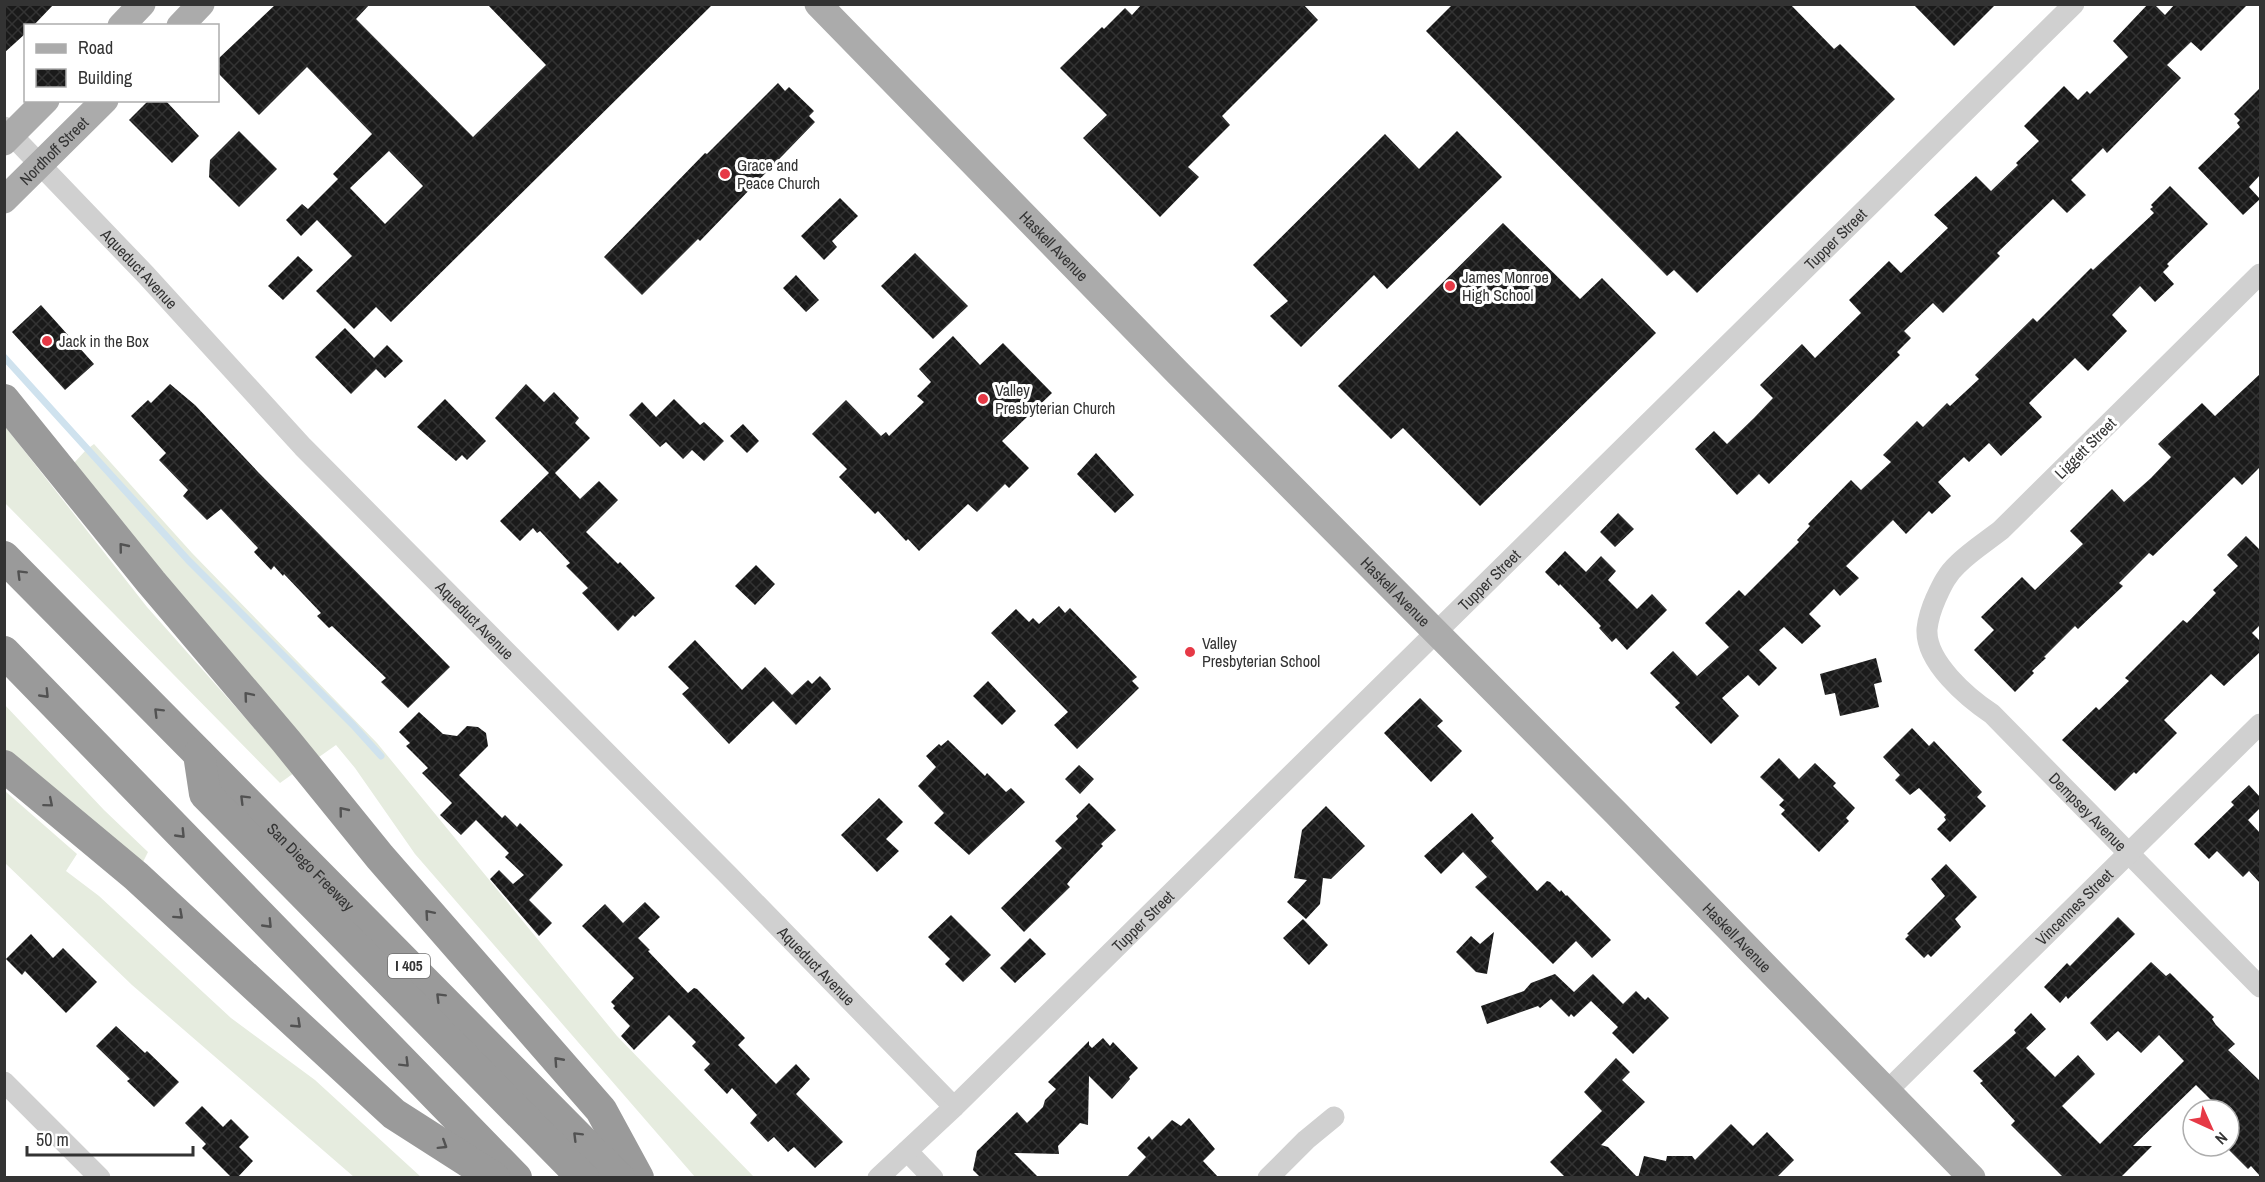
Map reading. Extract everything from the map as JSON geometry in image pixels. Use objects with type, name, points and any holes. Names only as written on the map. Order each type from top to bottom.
[{"type":"highway","points":[[4,400],[151,582],[286,741],[380,857],[601,1110],[638,1178]]},
{"type":"highway","name":"San Diego Freeway","points":[[4,557],[618,1178]]},
{"type":"highway","points":[[4,652],[516,1178]]},
{"type":"highway","points":[[199,754],[205,794],[583,1178]]},
{"type":"highway","points":[[4,766],[136,876],[394,1114],[494,1178]]},
{"type":"highway","points":[[227,882],[275,889],[560,1178]]},
{"type":"main road","points":[[123,24],[142,4]]},
{"type":"main road","points":[[182,24],[201,4]]},
{"type":"main road","name":"Haskell Avenue","points":[[818,4],[1177,372],[1436,632],[1972,1178]]},
{"type":"main road","points":[[7,134],[44,102]]},
{"type":"main road","name":"Nordhoff Street","points":[[4,200],[103,102]]},
{"type":"street","name":"Tupper Street","points":[[878,1178],[954,1107],[2073,4]]},
{"type":"street","name":"Aqueduct Avenue","points":[[7,134],[41,164],[146,274],[303,447],[721,868],[954,1107]]},
{"type":"street","name":"Liggett Street","points":[[1927,631],[1934,603],[1944,579],[1958,564],[2001,530],[2260,274]]},
{"type":"street","name":"Dempsey Avenue","points":[[1927,631],[1931,649],[1952,680],[1972,700],[1992,714],[2260,987]]},
{"type":"street","name":"Vincennes Street","points":[[1887,1090],[2013,969],[2260,723]]},
{"type":"street","points":[[4,1082],[100,1178]]},
{"type":"street","points":[[1268,1178],[1306,1140],[1334,1117]]},
{"type":"street","points":[[907,1151],[933,1178]]},
{"type":"shaded area","points":[[4,425],[147,607],[294,773],[280,783],[5,503]]},
{"type":"shaded area","points":[[94,444],[192,553],[377,743],[617,1036],[754,1177],[695,1177],[415,854],[355,768],[336,745],[319,757],[203,624],[73,464]]},
{"type":"shaded area","points":[[4,704],[104,810],[148,852],[140,868],[5,750]]},
{"type":"shaded area","points":[[5,791],[77,854],[66,871],[99,896],[231,1018],[315,1080],[421,1177],[354,1177],[132,985],[5,863]]},
{"type":"building","points":[[4,4],[54,4],[35,24],[24,24],[24,35],[4,53]]},
{"type":"building","points":[[276,4],[370,4],[356,19],[473,137],[546,65],[487,4],[713,4],[391,322],[376,307],[354,329],[316,291],[352,256],[317,220],[301,236],[286,220],[302,204],[308,209],[338,179],[333,174],[372,134],[307,67],[259,115],[219,74],[219,58]],"holes":[[[389,151],[423,186],[385,224],[350,188]]]},
{"type":"building","points":[[1142,4],[1303,4],[1318,20],[1222,116],[1230,125],[1188,167],[1199,177],[1160,217],[1083,138],[1107,115],[1060,68],[1125,8],[1132,15]]},
{"type":"building","points":[[1453,4],[1790,4],[1834,49],[1840,44],[1895,99],[1697,293],[1674,270],[1667,276],[1426,31]]},
{"type":"building","points":[[1913,4],[1996,4],[1954,46]]},
{"type":"building","points":[[2148,4],[2154,4],[2165,15],[2175,4],[2248,4],[2201,51],[2191,42],[2167,65],[2181,78],[2107,153],[2103,148],[2071,180],[2086,195],[2067,213],[2053,199],[1997,253],[2000,256],[1943,313],[1933,303],[1904,331],[1911,338],[1897,352],[1900,355],[1769,484],[1759,474],[1737,495],[1695,449],[1714,431],[1727,444],[1754,418],[1773,398],[1760,385],[1802,344],[1815,358],[1861,313],[1849,300],[1889,261],[1901,273],[1948,228],[1934,215],[1976,176],[1991,191],[2018,165],[2016,163],[2039,141],[2024,126],[2064,86],[2078,100],[2087,91],[2090,94],[2128,57],[2113,41]]},
{"type":"building","name":"Grace and Peace Church","points":[[778,83],[785,91],[789,87],[814,111],[809,116],[815,122],[700,241],[698,239],[642,295],[604,257],[705,153],[707,154]]},
{"type":"building","points":[[2260,88],[2260,175],[2249,187],[2260,199],[2243,215],[2198,168],[2240,127],[2237,123],[2240,120],[2234,114]]},
{"type":"building","points":[[147,102],[167,102],[199,136],[172,163],[129,120]]},
{"type":"building","points":[[239,131],[277,169],[239,207],[209,177],[210,160]]},
{"type":"building","points":[[1457,131],[1502,177],[1387,289],[1374,275],[1301,347],[1270,316],[1288,301],[1253,265],[1385,134],[1419,169]]},
{"type":"building","points":[[2170,186],[2208,224],[2167,264],[2169,266],[2163,272],[2174,284],[2155,302],[2140,286],[2112,315],[2127,331],[2088,371],[2075,358],[2029,403],[2042,417],[2001,456],[1989,443],[1969,462],[1964,457],[1938,482],[1951,496],[1932,514],[1929,511],[1906,534],[1893,520],[1846,566],[1859,578],[1840,596],[1834,589],[1809,614],[1821,626],[1802,644],[1784,627],[1759,650],[1777,668],[1759,686],[1748,675],[1722,698],[1739,716],[1711,744],[1675,707],[1680,703],[1650,673],[1673,651],[1697,676],[1729,647],[1705,623],[1739,590],[1745,596],[1799,542],[1797,540],[1810,526],[1808,524],[1851,480],[1861,490],[1891,462],[1883,455],[1917,421],[1923,427],[1947,403],[1950,406],[1979,379],[1975,375],[2033,318],[2037,322],[2091,268],[2093,270],[2154,213],[2150,209],[2153,207],[2151,205]]},
{"type":"building","points":[[840,198],[858,216],[832,241],[837,247],[824,260],[801,236]]},
{"type":"building","points":[[1503,223],[1580,299],[1602,278],[1656,333],[1480,506],[1403,428],[1391,439],[1338,386]]},
{"type":"building","points":[[915,253],[968,306],[933,339],[881,286]]},
{"type":"building","points":[[298,256],[313,270],[283,300],[268,286]]},
{"type":"building","points":[[796,275],[819,300],[806,312],[783,288]]},
{"type":"building","name":"Jack in the Box","points":[[41,305],[94,364],[65,390],[12,332]]},
{"type":"building","points":[[345,328],[374,358],[387,345],[403,361],[385,378],[376,369],[351,394],[315,357]]},
{"type":"building","name":"Valley Presbyterian Church","points":[[953,336],[980,365],[1003,343],[1052,393],[1002,441],[1029,468],[1009,488],[1005,484],[977,512],[968,504],[919,551],[908,539],[906,541],[878,511],[875,514],[839,477],[847,469],[812,434],[846,400],[881,436],[886,432],[889,436],[924,402],[917,396],[931,382],[919,369]]},
{"type":"building","points":[[2260,374],[2260,467],[2242,485],[2234,477],[2153,556],[2149,553],[2119,583],[2123,586],[2078,629],[2075,626],[2044,657],[2046,658],[2032,671],[2034,673],[2015,692],[1974,650],[1994,630],[1981,617],[2022,577],[2035,590],[2083,544],[2070,531],[2112,489],[2124,502],[2151,478],[2171,457],[2158,444],[2202,403],[2215,416]]},
{"type":"building","points":[[170,384],[195,405],[450,667],[408,708],[381,682],[386,678],[332,626],[329,628],[317,616],[321,613],[284,574],[283,576],[274,566],[271,570],[254,552],[258,548],[221,509],[207,520],[183,496],[188,490],[159,460],[166,453],[131,416],[148,400],[151,403]]},
{"type":"building","points":[[526,384],[544,402],[554,392],[579,418],[575,423],[590,438],[555,473],[580,499],[599,481],[618,500],[586,532],[618,564],[620,562],[655,598],[635,617],[633,615],[618,631],[582,593],[588,588],[566,566],[570,563],[540,531],[537,533],[533,528],[520,541],[500,521],[549,473],[495,418]]},
{"type":"building","points":[[445,399],[486,441],[467,460],[462,455],[456,461],[417,427]]},
{"type":"building","points":[[674,399],[700,425],[704,422],[724,441],[704,461],[692,450],[683,459],[666,442],[660,447],[629,415],[642,402],[656,417]]},
{"type":"building","points":[[743,424],[759,441],[747,453],[730,436]]},
{"type":"building","points":[[1096,453],[1134,495],[1115,513],[1077,474]]},
{"type":"building","points":[[1618,513],[1634,529],[1615,547],[1600,532]]},
{"type":"building","points":[[2246,536],[2260,550],[2260,625],[2252,633],[2260,641],[2260,652],[2224,686],[2211,674],[2164,720],[2177,733],[2136,774],[2134,772],[2115,791],[2062,740],[2096,707],[2099,710],[2129,681],[2125,678],[2183,620],[2187,623],[2216,593],[2213,590],[2238,566],[2227,555]]},
{"type":"building","points":[[1565,551],[1586,572],[1601,556],[1616,571],[1608,580],[1637,609],[1652,594],[1667,610],[1627,650],[1616,638],[1612,642],[1599,628],[1601,626],[1545,572]]},
{"type":"building","points":[[756,565],[775,584],[755,605],[735,586]]},
{"type":"building","points":[[1059,606],[1065,613],[1070,608],[1137,677],[1132,681],[1139,688],[1077,749],[1054,725],[1068,712],[991,633],[1016,609],[1029,622],[1033,618],[1039,624]]},
{"type":"building","points":[[695,640],[742,690],[765,667],[792,695],[808,680],[812,684],[820,676],[831,689],[796,725],[773,701],[729,744],[682,694],[689,688],[668,667]]},
{"type":"building","points":[[1876,658],[1882,682],[1874,684],[1879,707],[1840,716],[1835,693],[1825,695],[1820,674]]},
{"type":"building","points":[[988,681],[1016,711],[1002,725],[973,696]]},
{"type":"building","points":[[1420,698],[1443,721],[1437,726],[1462,751],[1431,782],[1384,733]]},
{"type":"building","points":[[419,712],[443,734],[457,736],[467,726],[478,727],[486,733],[488,746],[459,775],[502,818],[505,815],[517,827],[520,823],[563,865],[529,900],[552,923],[539,936],[490,879],[499,870],[513,884],[524,875],[505,857],[509,853],[476,820],[461,835],[440,815],[452,803],[422,773],[428,768],[406,746],[410,743],[399,732]]},
{"type":"building","points":[[1912,728],[1929,746],[1934,741],[1982,792],[1977,797],[1986,806],[1950,842],[1937,829],[1946,820],[1944,817],[1946,815],[1919,788],[1910,795],[1895,780],[1900,775],[1883,757]]},
{"type":"building","points":[[948,740],[985,776],[987,773],[1006,792],[1011,788],[1025,802],[969,855],[934,823],[944,813],[918,786],[936,767],[926,756],[939,744],[941,746]]},
{"type":"building","points":[[1779,758],[1799,779],[1815,763],[1836,783],[1833,786],[1855,808],[1846,818],[1849,821],[1819,852],[1781,814],[1785,810],[1779,805],[1784,800],[1760,777]]},
{"type":"building","points":[[1079,765],[1094,779],[1080,794],[1065,779]]},
{"type":"building","points":[[2249,785],[2260,797],[2260,808],[2248,820],[2260,833],[2260,883],[2249,871],[2243,877],[2217,851],[2209,859],[2194,844],[2234,805],[2231,802]]},
{"type":"building","points":[[879,798],[903,822],[886,839],[899,851],[877,872],[841,835]]},
{"type":"building","points":[[1089,803],[1116,830],[1071,879],[1067,884],[1070,887],[1024,932],[1001,908],[1062,848],[1055,841],[1078,819],[1076,816]]},
{"type":"building","points":[[1326,806],[1365,846],[1331,879],[1323,878],[1320,904],[1306,919],[1287,902],[1307,880],[1294,878],[1302,830]]},
{"type":"building","points":[[1472,813],[1494,838],[1491,841],[1537,891],[1547,881],[1550,882],[1560,892],[1561,890],[1567,895],[1611,940],[1592,958],[1576,941],[1553,964],[1475,887],[1487,877],[1463,852],[1441,874],[1424,856]]},
{"type":"building","points":[[1946,864],[1977,897],[1955,919],[1961,927],[1931,957],[1928,954],[1924,958],[1905,939],[1909,935],[1907,934],[1945,896],[1931,879]]},
{"type":"building","points":[[645,902],[660,917],[638,938],[650,950],[648,951],[688,993],[694,988],[697,989],[745,1038],[738,1045],[776,1084],[796,1064],[810,1079],[796,1094],[843,1142],[815,1168],[794,1147],[788,1152],[774,1137],[768,1142],[750,1123],[757,1115],[732,1088],[727,1094],[704,1070],[710,1064],[692,1046],[696,1042],[669,1015],[634,1050],[621,1036],[630,1026],[613,1008],[615,1006],[611,1002],[634,978],[582,926],[605,904],[623,923]]},
{"type":"building","points":[[951,915],[991,955],[963,982],[945,964],[950,959],[928,937]]},
{"type":"building","points":[[2118,917],[2135,934],[2068,999],[2066,996],[2060,1003],[2044,987],[2067,963],[2070,966]]},
{"type":"building","points":[[1303,919],[1328,945],[1309,965],[1283,938]]},
{"type":"building","points":[[1494,932],[1487,974],[1476,972],[1456,952],[1471,936],[1480,944]]},
{"type":"building","points":[[31,934],[53,958],[63,948],[97,982],[66,1013],[25,971],[22,975],[6,959]]},
{"type":"building","points":[[1030,938],[1046,954],[1015,983],[1000,968]]},
{"type":"building","points":[[2151,962],[2166,976],[2170,973],[2214,1017],[2212,1019],[2216,1025],[2235,1044],[2228,1050],[2260,1081],[2260,1176],[2251,1166],[2248,1169],[2237,1158],[2241,1158],[2241,1098],[2209,1098],[2196,1085],[2133,1146],[2152,1146],[2120,1178],[2064,1178],[2011,1125],[2015,1121],[1980,1083],[1983,1081],[1973,1071],[2016,1033],[2014,1030],[2031,1013],[2046,1029],[2026,1048],[2055,1077],[2078,1055],[2095,1074],[2062,1106],[2100,1144],[2184,1061],[2159,1035],[2141,1053],[2118,1031],[2107,1041],[2090,1023]]},
{"type":"building","points":[[1555,974],[1574,992],[1593,974],[1623,1004],[1636,991],[1645,1000],[1648,997],[1669,1018],[1633,1054],[1612,1033],[1618,1027],[1591,1001],[1574,1017],[1571,1014],[1569,1017],[1551,999],[1540,1008],[1538,1006],[1487,1024],[1481,1006],[1524,991],[1531,983]]},
{"type":"building","points":[[116,1026],[145,1053],[147,1051],[179,1082],[154,1107],[127,1081],[130,1079],[96,1046]]},
{"type":"building","points":[[1103,1038],[1110,1046],[1113,1042],[1138,1068],[1129,1077],[1130,1079],[1112,1099],[1089,1076],[1088,1125],[1080,1123],[1058,1146],[1059,1154],[1014,1153],[1039,1178],[981,1178],[973,1170],[977,1151],[1017,1112],[1027,1123],[1056,1089],[1048,1082],[1089,1041],[1092,1048]]},
{"type":"building","points":[[1616,1058],[1630,1072],[1622,1080],[1645,1102],[1601,1145],[1608,1147],[1638,1178],[1566,1178],[1550,1162],[1602,1111],[1584,1092]]},
{"type":"building","points":[[202,1106],[223,1127],[231,1119],[249,1137],[239,1147],[253,1161],[237,1178],[232,1178],[202,1148],[206,1144],[185,1123]]},
{"type":"building","points":[[1189,1118],[1215,1149],[1203,1161],[1219,1178],[1126,1178],[1146,1157],[1137,1148],[1149,1136],[1152,1140],[1172,1120],[1181,1126]]},
{"type":"building","points":[[1731,1124],[1753,1146],[1767,1132],[1794,1160],[1776,1178],[1638,1178],[1644,1156],[1666,1161],[1667,1156],[1692,1156],[1695,1160]]},
{"type":"waterway","points":[[4,357],[188,560],[381,756]]},
{"type":"place","name":"Grace and Peace Church","points":[[725,174]]},
{"type":"place","name":"James Monroe High School","points":[[1450,286]]},
{"type":"place","name":"Jack in the Box","points":[[47,341]]},
{"type":"place","name":"Valley Presbyterian Church","points":[[983,399]]},
{"type":"place","name":"Valley Presbyterian School","points":[[1190,652]]}]
